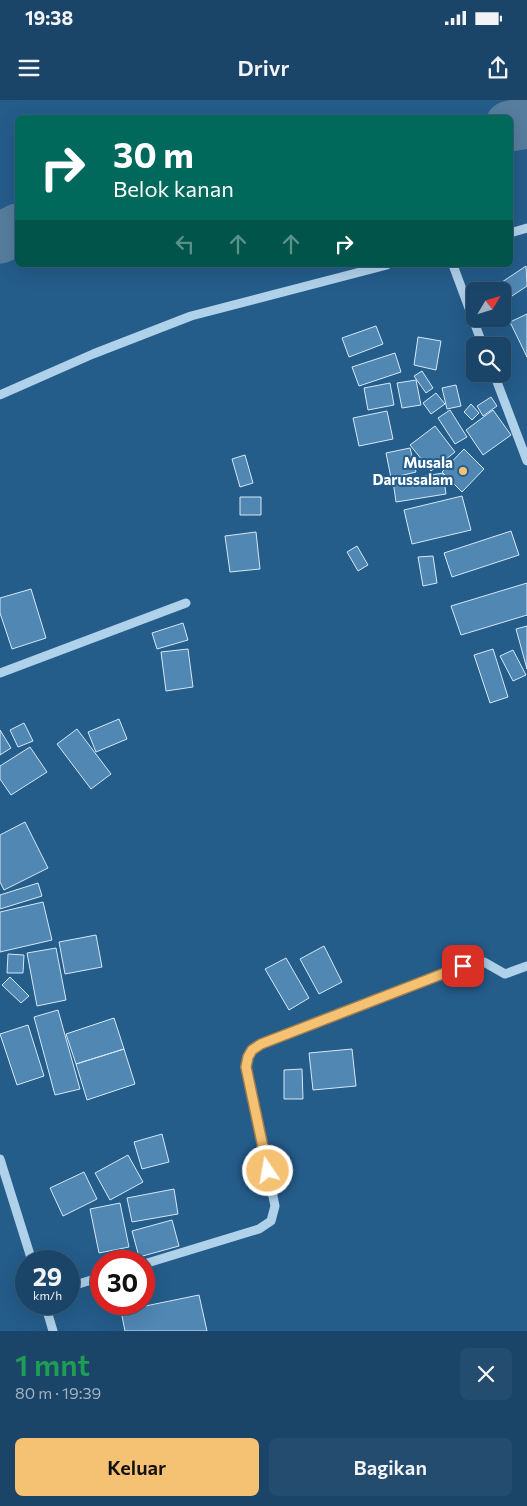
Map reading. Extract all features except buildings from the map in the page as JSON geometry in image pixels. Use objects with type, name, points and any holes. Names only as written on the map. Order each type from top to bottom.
[{"type":"street","points":[[513,232],[527,228]]},
{"type":"street","points":[[0,395],[93,354],[191,316],[379,267]]},
{"type":"street","points":[[454,267],[481,337]]},
{"type":"street","points":[[497,382],[527,461]]},
{"type":"street","points":[[0,673],[186,603]]},
{"type":"street","points":[[155,1261],[259,1229],[271,1221],[275,1206],[246,1067],[252,1050],[280,1036],[463,966],[484,962],[505,974],[527,966]]},
{"type":"street","points":[[0,1160],[29,1250]]},
{"type":"street","points":[[48,1315],[53,1331]]},
{"type":"waterway","points":[[513,125],[527,123]]},
{"type":"waterway","points":[[0,238],[15,230]]},
{"type":"place","name":"Musala Darussalam","points":[[463,471]]},
{"type":"route","points":[[268,1171],[246,1067],[252,1050],[280,1036],[463,966]]}]
